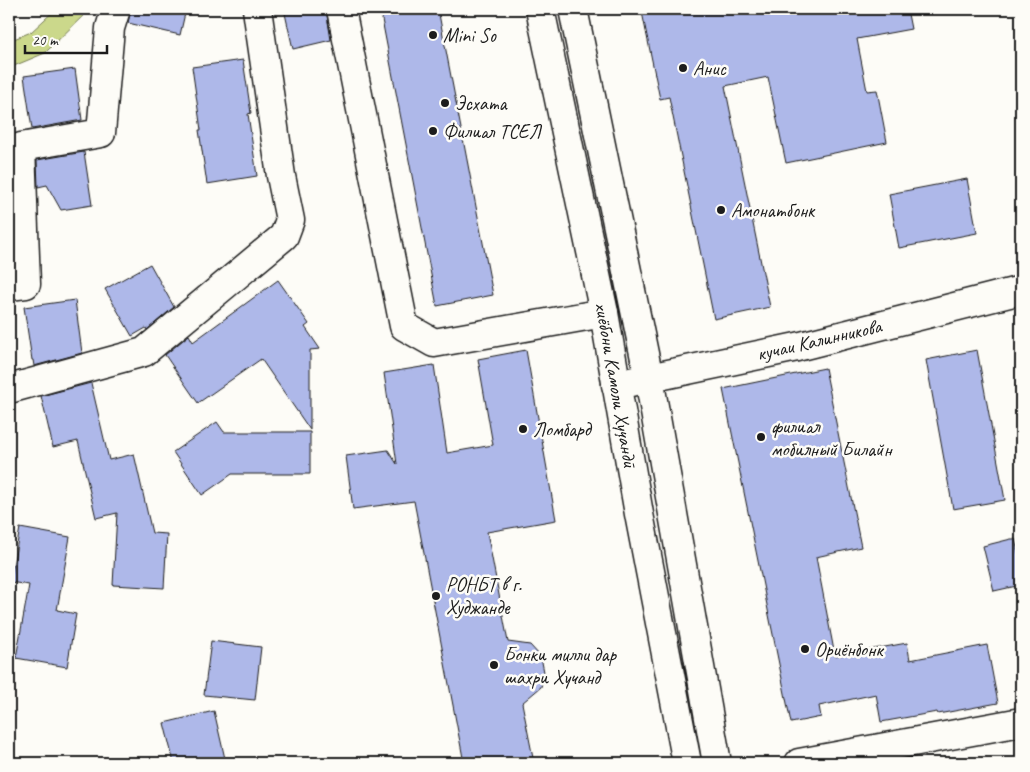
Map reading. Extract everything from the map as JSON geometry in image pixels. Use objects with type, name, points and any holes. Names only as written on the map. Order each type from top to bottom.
[{"type":"street","points":[[9,286],[26,284],[21,147],[101,134],[110,28],[116,9]]},
{"type":"street","points":[[9,389],[144,352],[284,236],[290,220],[281,176],[257,9]]},
{"type":"street","points":[[341,9],[404,326],[434,343],[604,314]]},
{"type":"street","name":"хиёбони Камоли Хуҷандӣ","points":[[540,9],[604,314],[639,514],[687,763]]},
{"type":"street","name":"хиёбони Камоли Хуҷандӣ","points":[[573,9],[649,378],[717,763]]},
{"type":"street","name":"кучаи Калинникова","points":[[616,385],[797,347],[1021,290]]},
{"type":"street","points":[[800,763],[1021,722]]},
{"type":"green space","points":[[56,9],[90,9],[45,53],[9,68],[9,41],[31,32]]},
{"type":"building","points":[[131,9],[186,9],[180,35],[128,23]]},
{"type":"building","points":[[284,9],[326,9],[331,40],[293,49]]},
{"type":"building","name":"Филиал ТСЕЛ","points":[[380,9],[438,9],[493,295],[437,306]]},
{"type":"building","points":[[658,9],[907,9],[911,29],[857,39],[867,91],[877,90],[887,142],[786,163],[768,77],[725,86],[770,307],[714,319],[669,97],[660,99],[642,12]]},
{"type":"building","points":[[243,60],[251,113],[248,114],[257,176],[207,184],[192,67]]},
{"type":"building","points":[[75,69],[82,120],[32,129],[24,76]]},
{"type":"building","points":[[84,152],[92,205],[61,210],[47,185],[38,187],[37,160]]},
{"type":"building","points":[[967,179],[977,233],[899,248],[889,194]]},
{"type":"building","points":[[150,264],[174,307],[147,330],[146,328],[132,336],[105,289]]},
{"type":"building","points":[[278,280],[309,324],[305,327],[320,349],[310,350],[310,430],[261,359],[198,403],[165,355],[189,335],[193,342]]},
{"type":"building","points":[[75,300],[82,353],[34,366],[24,307]]},
{"type":"building","points":[[526,350],[556,520],[487,532],[508,642],[530,645],[541,657],[544,672],[541,687],[522,703],[534,763],[464,763],[414,501],[353,509],[346,456],[388,450],[397,464],[384,373],[434,365],[447,453],[493,445],[478,359]]},
{"type":"building","points":[[977,350],[1005,500],[953,509],[926,360]]},
{"type":"building","points":[[825,368],[861,547],[816,557],[835,656],[907,643],[910,660],[987,645],[998,703],[881,722],[876,694],[819,706],[821,717],[791,723],[723,389]]},
{"type":"building","points":[[91,383],[109,460],[134,454],[152,533],[167,534],[164,588],[113,585],[117,513],[96,518],[78,441],[53,447],[41,396]]},
{"type":"building","points":[[217,422],[224,432],[310,432],[310,474],[232,474],[202,495],[173,452]]},
{"type":"building","points":[[20,528],[70,537],[57,610],[76,614],[67,667],[16,658],[29,585],[10,582]]},
{"type":"building","points":[[1015,539],[1021,566],[1021,585],[994,591],[983,546]]},
{"type":"building","points":[[211,641],[261,647],[255,700],[204,695]]},
{"type":"building","points":[[214,711],[226,763],[174,763],[164,723]]},
{"type":"place","name":"Mini So","points":[[433,35]]},
{"type":"place","name":"Анис","points":[[683,68]]},
{"type":"place","name":"Эсхата","points":[[445,103]]},
{"type":"place","name":"Филиал ТСЕЛ","points":[[433,131]]},
{"type":"place","name":"Амонатбонк","points":[[721,210]]},
{"type":"place","name":"Ломбард","points":[[523,429]]},
{"type":"place","name":"филиал мобилный Билайн","points":[[761,437]]},
{"type":"place","name":"РОНБТ в г. Худжанде","points":[[436,596]]},
{"type":"place","name":"Ориёнбонк","points":[[805,649]]},
{"type":"place","name":"Бонки милли дар шахри Хучанд","points":[[494,665]]}]
